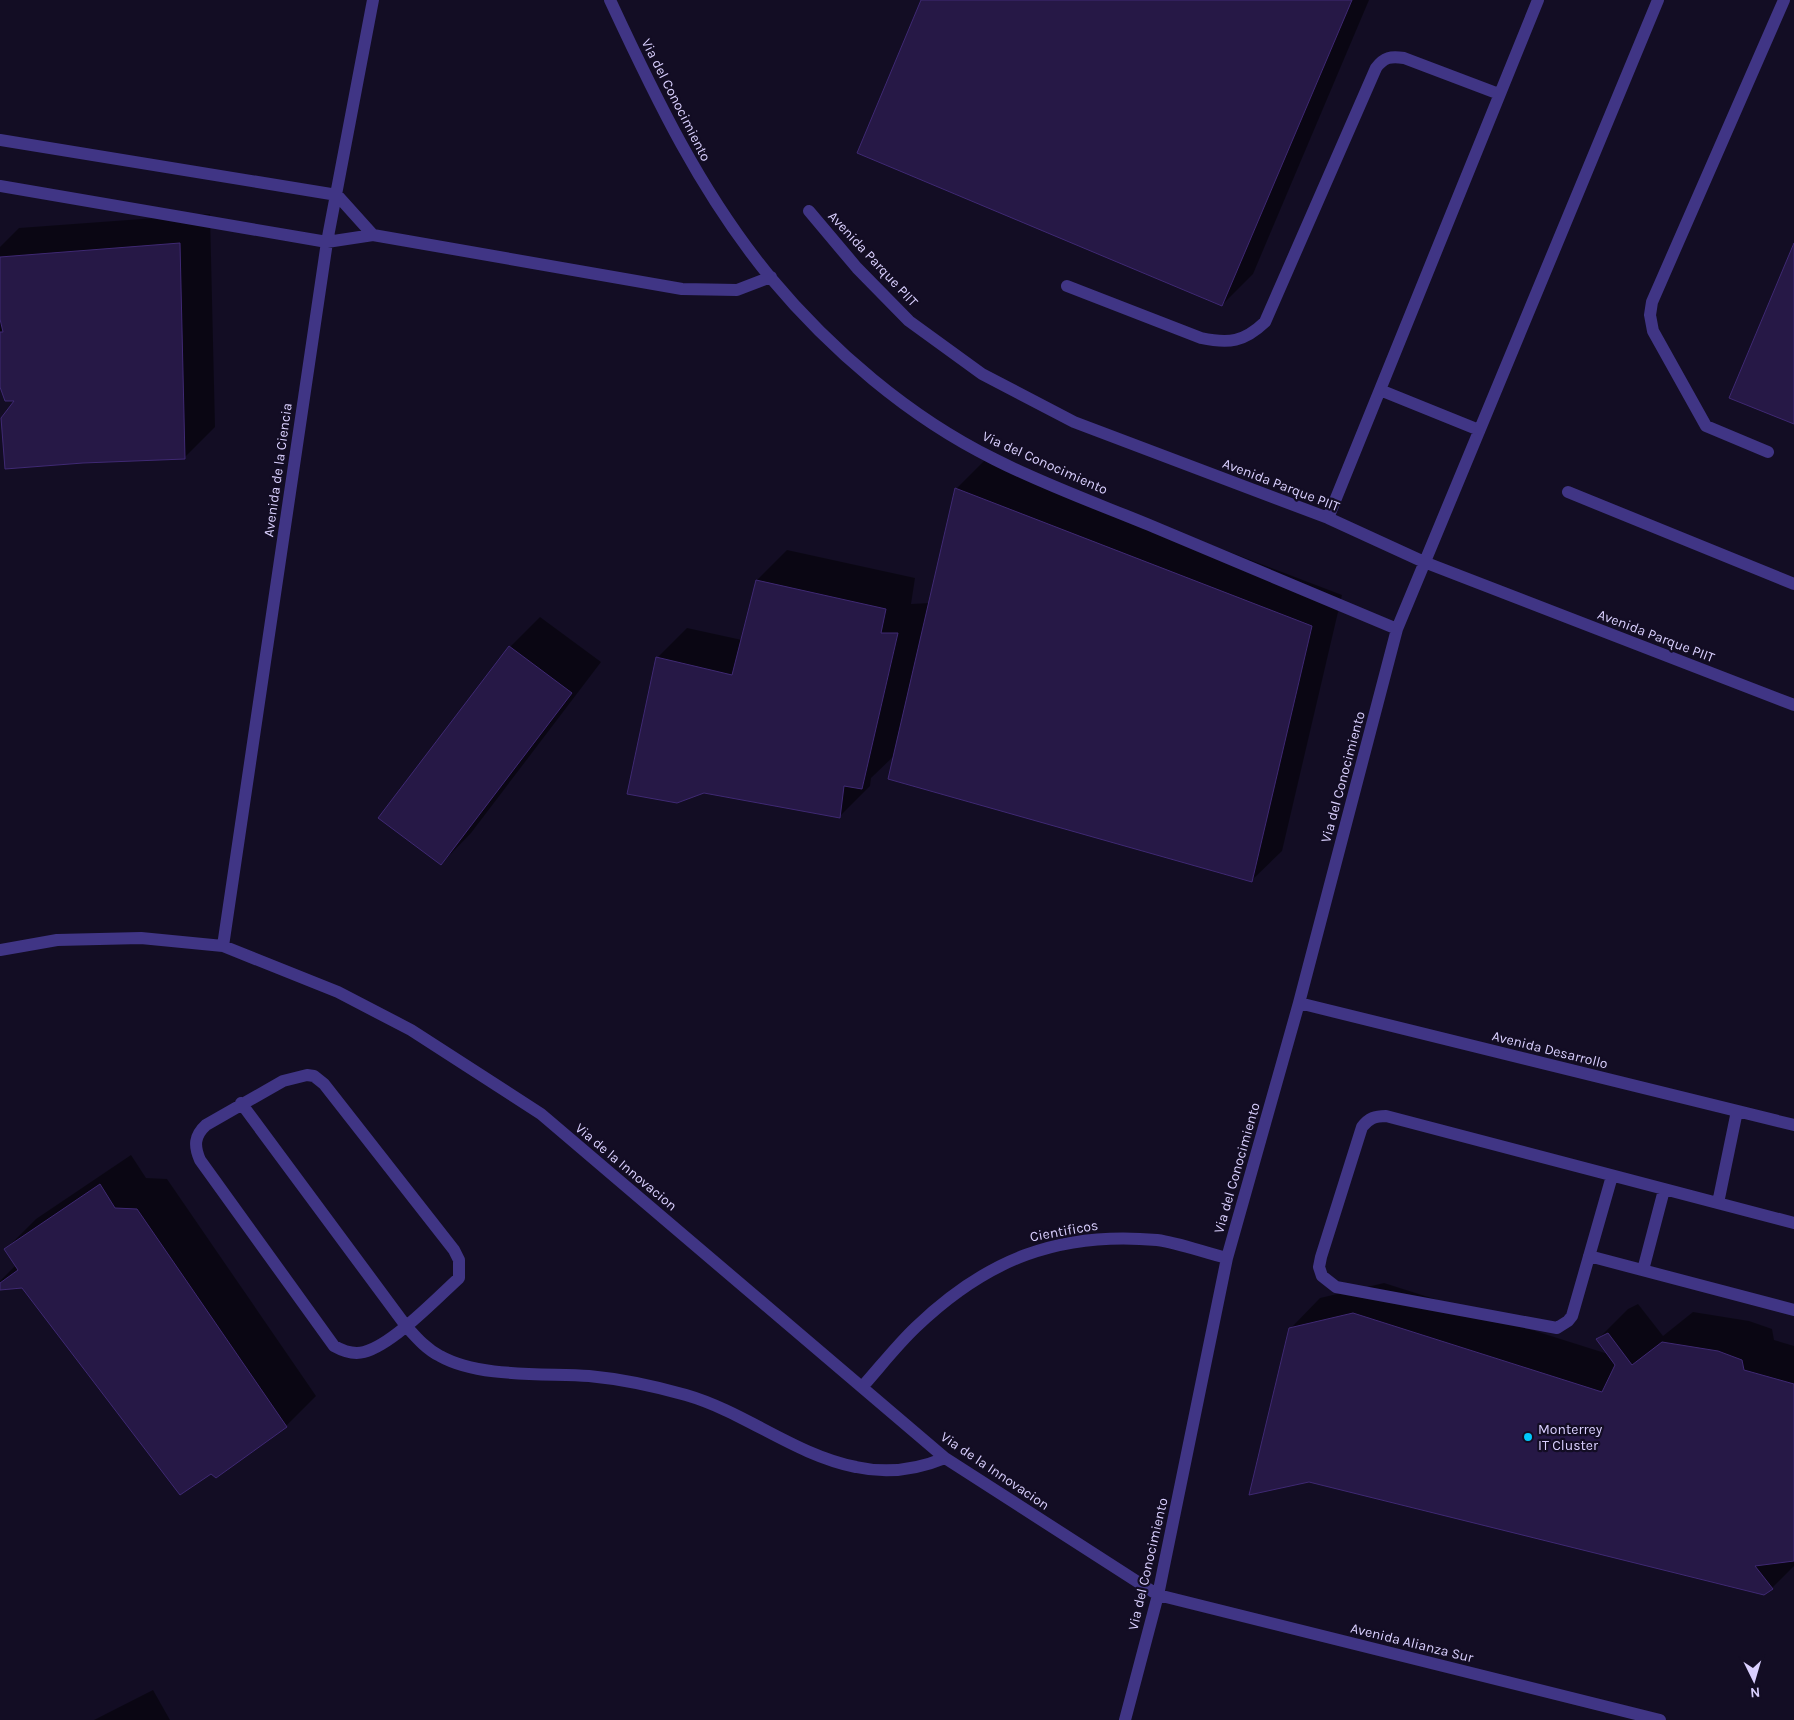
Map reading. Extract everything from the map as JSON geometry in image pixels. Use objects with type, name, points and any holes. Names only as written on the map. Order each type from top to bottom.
[{"type":"street","name":"Avenida de la Ciencia","points":[[223,946],[327,242],[373,0]]},
{"type":"street","name":"Via del Conocimiento","points":[[610,0],[670,127],[718,206],[771,278],[832,342],[865,372],[911,409],[963,442],[1029,475],[1397,629]]},
{"type":"street","points":[[1328,518],[1538,0]]},
{"type":"street","name":"Via del Conocimiento","points":[[1125,1720],[1158,1595],[1227,1258],[1299,1004],[1397,629],[1658,0]]},
{"type":"street","points":[[1768,452],[1706,426],[1662,350],[1653,331],[1650,315],[1656,293],[1784,0]]},
{"type":"street","points":[[1067,286],[1201,338],[1219,342],[1238,340],[1253,334],[1265,322],[1381,60],[1392,56],[1404,58],[1499,94]]},
{"type":"street","points":[[0,140],[337,195],[374,235]]},
{"type":"street","points":[[0,186],[327,242],[374,235],[682,289],[737,290],[771,278]]},
{"type":"street","name":"Avenida Parque PIIT","points":[[809,211],[887,300],[940,345],[982,374],[1074,422],[1328,518],[1424,562],[1794,706]]},
{"type":"street","points":[[1380,390],[1478,430]]},
{"type":"street","points":[[1568,492],[1794,584]]},
{"type":"street","name":"Via de la Innovacion","points":[[0,950],[57,940],[141,938],[223,946],[338,992],[411,1030],[541,1114],[863,1386],[945,1458],[1158,1595]]},
{"type":"street","name":"Avenida Desarrollo","points":[[1299,1004],[1794,1125]]},
{"type":"street","points":[[307,1075],[320,1079],[454,1250],[459,1260],[459,1278],[406,1326],[365,1352],[349,1352],[334,1346],[200,1160],[195,1141],[201,1130],[241,1103],[292,1077],[307,1075]]},
{"type":"street","points":[[241,1103],[406,1326],[422,1344],[440,1356],[461,1364],[490,1370],[591,1376],[631,1382],[686,1395],[728,1410],[820,1457],[840,1464],[895,1471],[916,1468],[945,1458]]},
{"type":"street","points":[[1718,1203],[1737,1111]]},
{"type":"street","points":[[1612,1176],[1572,1316],[1568,1321],[1556,1328],[1336,1287],[1322,1276],[1319,1267],[1362,1127],[1368,1120],[1376,1116],[1386,1116],[1794,1223]]},
{"type":"street","points":[[1643,1270],[1664,1190]]},
{"type":"street","name":"Cientificos","points":[[863,1386],[915,1328],[951,1295],[991,1269],[1028,1252],[1072,1242],[1114,1239],[1159,1240],[1227,1258]]},
{"type":"street","points":[[1589,1256],[1794,1310]]},
{"type":"street","name":"Avenida Alianza Sur","points":[[1158,1595],[1660,1720]]},
{"type":"building","points":[[921,0],[1352,0],[1222,306],[857,153]]},
{"type":"building","points":[[180,243],[185,459],[83,463],[5,469],[1,418],[14,401],[5,401],[0,387],[0,332],[3,332],[0,319],[0,257]]},
{"type":"building","points":[[1794,243],[1794,424],[1729,398]]},
{"type":"building","points":[[955,488],[1312,626],[1252,882],[888,779]]},
{"type":"building","points":[[756,580],[886,609],[881,633],[898,633],[862,789],[844,786],[840,818],[704,793],[677,803],[627,794],[656,657],[732,675]]},
{"type":"building","points":[[509,646],[572,693],[441,865],[378,818]]},
{"type":"building","points":[[100,1184],[115,1208],[137,1209],[287,1427],[216,1478],[211,1474],[180,1495],[22,1288],[0,1290],[0,1283],[18,1270],[4,1249]]},
{"type":"building","name":"Monterrey IT Cluster","points":[[1353,1313],[1602,1392],[1615,1365],[1596,1339],[1608,1333],[1632,1365],[1662,1342],[1718,1351],[1742,1360],[1744,1370],[1794,1384],[1794,1561],[1755,1566],[1773,1589],[1764,1595],[1309,1482],[1249,1495],[1289,1328]]},
{"type":"place","name":"Monterrey IT Cluster","points":[[1528,1437]]}]
